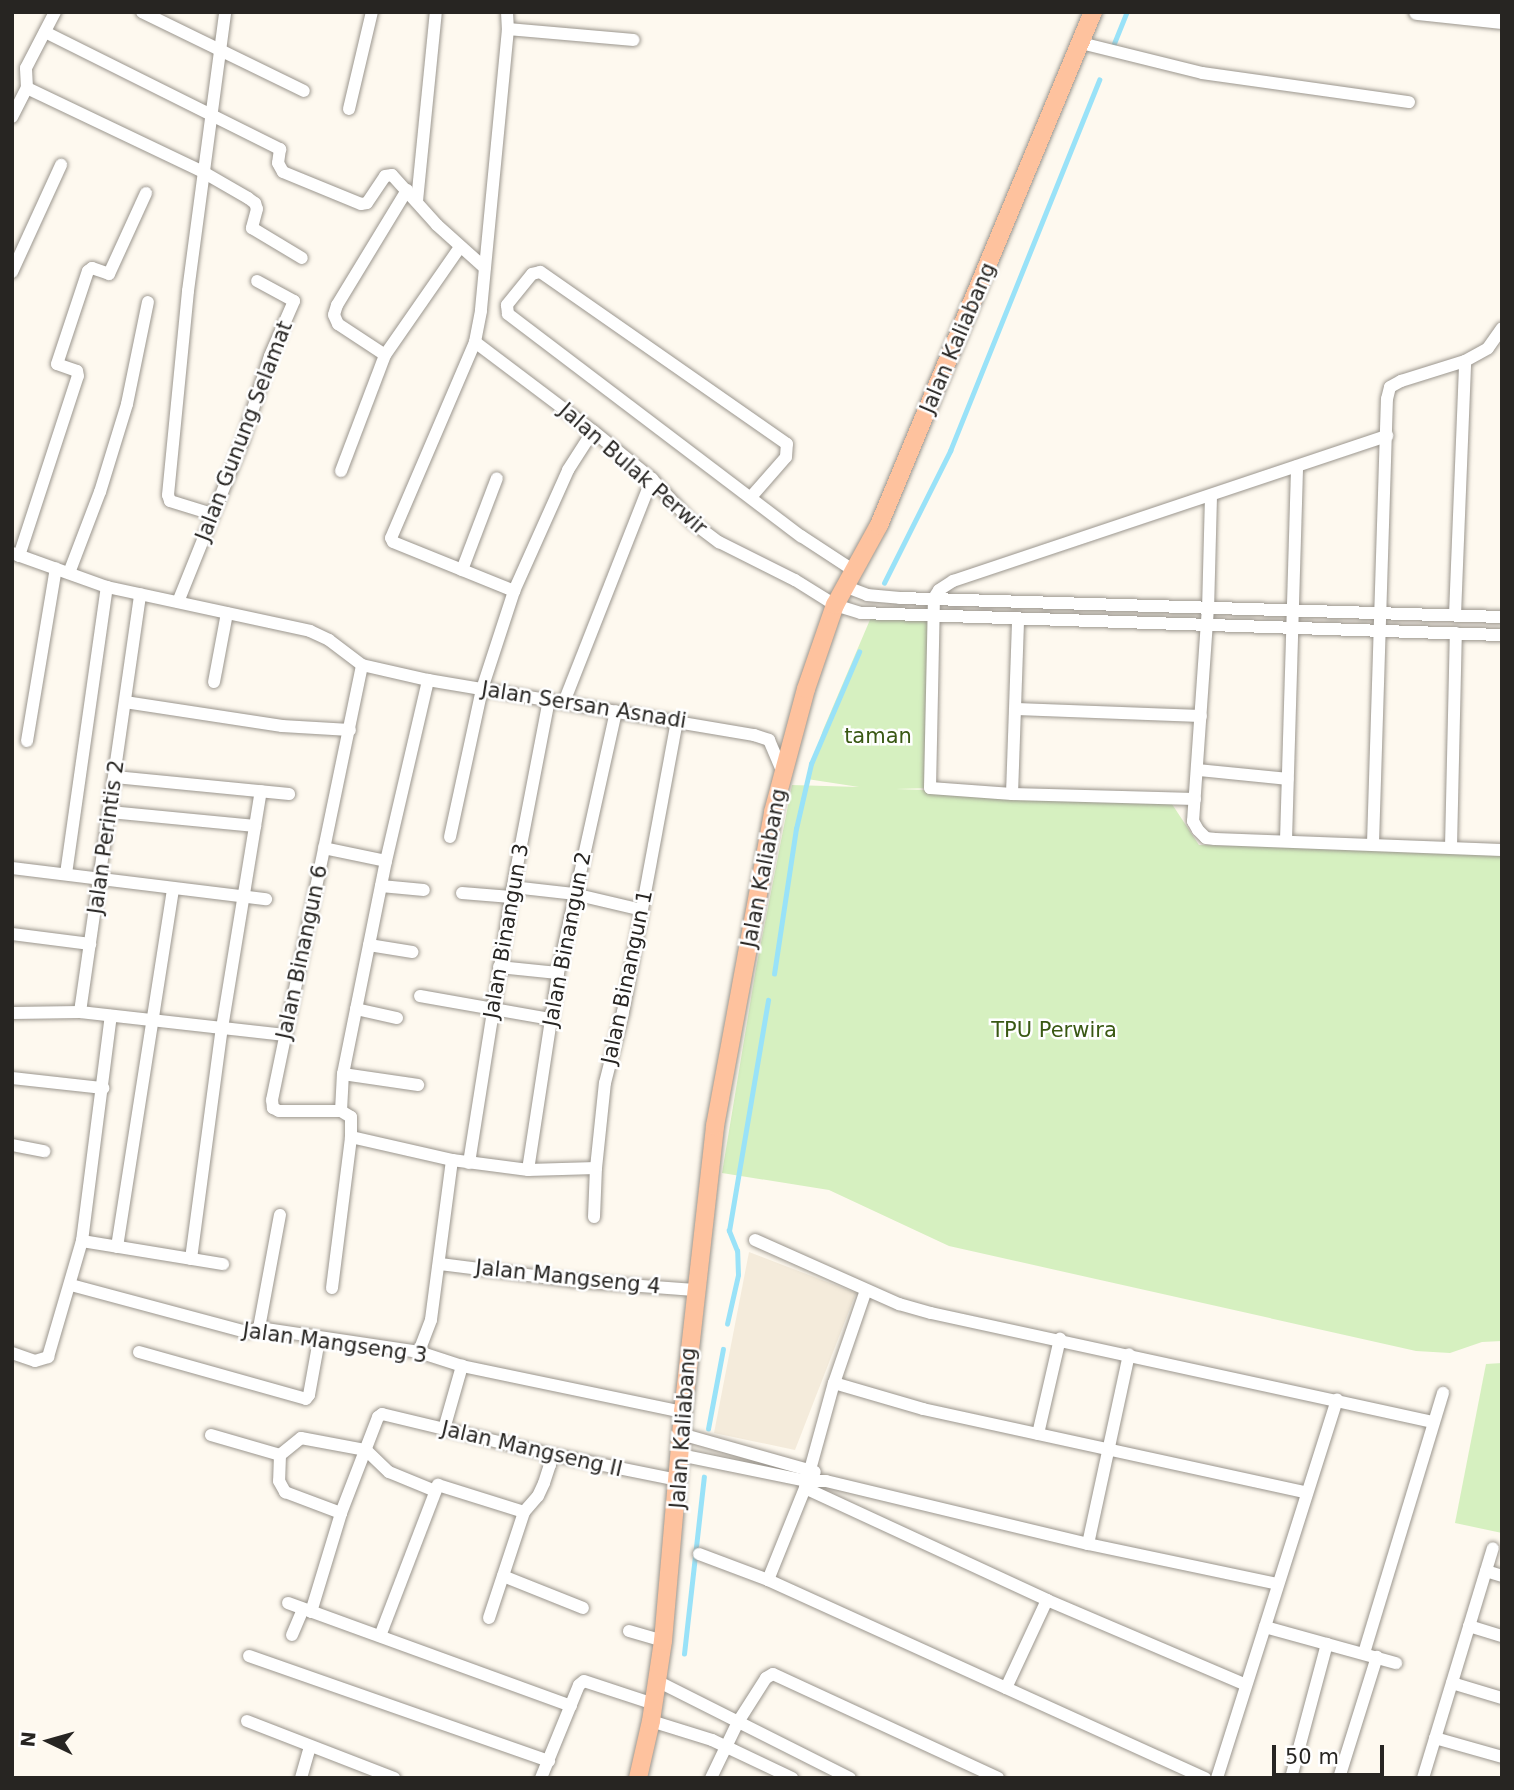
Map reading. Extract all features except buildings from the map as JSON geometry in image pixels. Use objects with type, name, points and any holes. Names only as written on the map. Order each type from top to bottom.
[{"type":"main road","name":"Jalan Kaliabang","points":[[638,1778],[653,1712],[663,1641],[682,1412],[715,1126],[773,812],[806,689],[835,604],[893,491],[1087,45],[1093,12]]},
{"type":"street","points":[[12,117],[27,88],[26,68],[55,12]]},
{"type":"street","points":[[142,12],[304,91]]},
{"type":"street","points":[[212,514],[170,501],[168,495],[203,172],[225,12]]},
{"type":"street","points":[[349,109],[372,12]]},
{"type":"street","points":[[417,201],[436,12]]},
{"type":"street","points":[[507,12],[508,29],[485,268],[475,342],[391,538],[393,542],[514,591]]},
{"type":"street","points":[[1417,12],[1502,21]]},
{"type":"street","points":[[508,29],[634,40]]},
{"type":"street","points":[[45,33],[280,149],[278,163],[284,172],[361,204],[367,203],[388,173],[460,247],[485,268]]},
{"type":"street","points":[[1087,45],[1202,74],[1409,102]]},
{"type":"street","points":[[27,88],[203,172],[255,203],[252,228],[299,253],[302,258]]},
{"type":"street","points":[[12,272],[61,165]]},
{"type":"street","points":[[385,355],[338,324],[334,315],[337,305],[407,190]]},
{"type":"street","points":[[146,193],[109,274],[92,268],[88,271],[57,364],[77,371],[78,376],[16,554],[107,587],[310,631],[328,640],[362,665]]},
{"type":"street","points":[[341,471],[385,355],[460,247]]},
{"type":"street","points":[[751,497],[786,457],[787,444],[540,272],[532,274],[507,305],[508,314],[801,536],[867,595],[1502,617]]},
{"type":"street","name":"Jalan Gunung Selamat","points":[[178,601],[243,440],[270,356],[294,301],[257,281]]},
{"type":"street","points":[[69,573],[100,492],[127,404],[148,302]]},
{"type":"street","points":[[1373,844],[1387,399],[1390,387],[1465,361],[1488,348],[1502,328]]},
{"type":"street","name":"Jalan Bulak Perwir","points":[[475,342],[593,430],[652,479],[692,522],[719,542],[795,580],[835,604],[861,613],[1502,635]]},
{"type":"street","points":[[1455,615],[1465,361]]},
{"type":"street","points":[[450,837],[482,689],[514,591],[568,470],[593,430]]},
{"type":"street","points":[[1195,799],[1012,794],[930,788],[934,598],[939,590],[953,581],[1387,436]]},
{"type":"street","points":[[1286,840],[1297,466]]},
{"type":"street","points":[[462,570],[497,478]]},
{"type":"street","points":[[564,702],[652,479]]},
{"type":"street","points":[[1212,496],[1208,607],[1193,821],[1206,838],[1502,850]]},
{"type":"street","points":[[27,741],[55,568]]},
{"type":"street","points":[[66,874],[107,587]]},
{"type":"street","name":"Jalan Perintis 2","points":[[80,1012],[140,594]]},
{"type":"street","points":[[214,682],[227,613]]},
{"type":"street","points":[[1012,794],[1018,619]]},
{"type":"street","points":[[1451,847],[1456,633]]},
{"type":"street","name":"Jalan Sersan Asnadi","points":[[362,665],[428,680],[732,730],[769,740],[783,775]]},
{"type":"street","name":"Jalan Binangun 6","points":[[341,1111],[279,1111],[273,1108],[284,1035],[362,665]]},
{"type":"street","points":[[332,1288],[351,1137],[351,1117],[341,1111],[343,1074],[386,861],[428,680]]},
{"type":"street","name":"Jalan Binangun 3","points":[[468,1163],[512,892],[549,700]]},
{"type":"street","points":[[125,702],[282,726],[350,730]]},
{"type":"street","points":[[1016,709],[1201,716]]},
{"type":"street","name":"Jalan Binangun 2","points":[[528,1170],[558,973],[616,711]]},
{"type":"street","name":"Jalan Binangun 1","points":[[594,1216],[605,1083],[642,910],[677,721]]},
{"type":"street","points":[[1198,770],[1288,779]]},
{"type":"street","points":[[115,777],[289,794]]},
{"type":"street","points":[[191,1259],[222,1028],[261,791]]},
{"type":"street","points":[[110,812],[255,826]]},
{"type":"street","points":[[324,848],[386,861]]},
{"type":"street","points":[[12,868],[266,899]]},
{"type":"street","points":[[381,886],[424,890]]},
{"type":"street","points":[[117,1247],[173,888]]},
{"type":"street","points":[[462,893],[574,894],[642,910]]},
{"type":"street","points":[[12,934],[90,944]]},
{"type":"street","points":[[369,945],[412,952]]},
{"type":"street","points":[[499,967],[558,973]]},
{"type":"street","points":[[420,996],[551,1019]]},
{"type":"street","points":[[356,1009],[397,1018]]},
{"type":"street","points":[[12,1013],[80,1012],[284,1035]]},
{"type":"street","points":[[12,1353],[35,1361],[48,1357],[71,1285],[82,1241],[111,1016]]},
{"type":"street","points":[[343,1074],[418,1085]]},
{"type":"street","points":[[12,1078],[103,1088]]},
{"type":"street","points":[[351,1137],[468,1163],[528,1170],[596,1168]]},
{"type":"street","points":[[12,1145],[44,1150]]},
{"type":"street","points":[[419,1352],[431,1320],[452,1160]]},
{"type":"street","points":[[259,1328],[280,1215]]},
{"type":"street","points":[[755,1240],[866,1290],[931,1313],[1433,1422]]},
{"type":"street","points":[[82,1241],[223,1264]]},
{"type":"street","name":"Jalan Mangseng 4","points":[[440,1264],[574,1281],[695,1290]]},
{"type":"street","name":"Jalan Mangseng 3","points":[[71,1285],[247,1332],[259,1328],[319,1340],[419,1352],[462,1366],[682,1412]]},
{"type":"street","points":[[768,1580],[807,1479],[834,1383],[866,1290]]},
{"type":"street","points":[[1038,1434],[1060,1339]]},
{"type":"street","points":[[139,1352],[306,1399],[319,1340]]},
{"type":"street","points":[[1088,1545],[1129,1354]]},
{"type":"street","points":[[444,1429],[462,1366]]},
{"type":"street","points":[[834,1383],[923,1409],[1307,1493]]},
{"type":"street","points":[[1364,1653],[1443,1393]]},
{"type":"street","points":[[1217,1778],[1336,1400]]},
{"type":"street","name":"Jalan Mangseng II","points":[[366,1450],[379,1417],[387,1414],[549,1454],[678,1480]]},
{"type":"street","points":[[681,1434],[807,1479],[1047,1600],[1246,1685]]},
{"type":"street","points":[[211,1435],[280,1455]]},
{"type":"street","points":[[280,1455],[301,1438],[366,1450],[396,1476],[435,1491]]},
{"type":"street","points":[[292,1635],[307,1610],[366,1450]]},
{"type":"street","points":[[489,1618],[523,1513],[538,1496],[544,1483],[550,1465],[549,1454]]},
{"type":"street","points":[[280,1455],[281,1488],[341,1513]]},
{"type":"street","points":[[680,1455],[807,1479],[827,1480],[1088,1545],[1278,1584]]},
{"type":"street","points":[[380,1636],[435,1491],[442,1485],[523,1513]]},
{"type":"street","points":[[1423,1778],[1493,1548]]},
{"type":"street","points":[[699,1554],[768,1580],[1205,1778]]},
{"type":"street","points":[[1486,1571],[1502,1576]]},
{"type":"street","points":[[502,1576],[583,1608]]},
{"type":"street","points":[[1006,1688],[1047,1600]]},
{"type":"street","points":[[288,1603],[571,1706]]},
{"type":"street","points":[[1469,1626],[1502,1636]]},
{"type":"street","points":[[1265,1627],[1396,1663]]},
{"type":"street","points":[[629,1631],[663,1641]]},
{"type":"street","points":[[1291,1778],[1327,1644]]},
{"type":"street","points":[[249,1656],[549,1760]]},
{"type":"street","points":[[1339,1778],[1377,1657]]},
{"type":"street","points":[[711,1778],[738,1722],[769,1674],[983,1775],[998,1778]]},
{"type":"street","points":[[541,1778],[579,1685],[584,1681],[792,1778]]},
{"type":"street","points":[[657,1681],[850,1778]]},
{"type":"street","points":[[1452,1683],[1502,1698]]},
{"type":"street","points":[[247,1721],[386,1776]]},
{"type":"street","points":[[1435,1738],[1502,1757]]},
{"type":"street","points":[[301,1778],[310,1746]]},
{"type":"shaded area","points":[[749,1252],[856,1293],[795,1450],[714,1433]]},
{"type":"green space","name":"TPU Perwira","points":[[872,615],[933,616],[930,788],[896,789],[1168,798],[1199,845],[1502,851],[1502,1341],[1482,1342],[1450,1353],[1416,1351],[949,1246],[829,1190],[722,1173],[756,968],[792,785],[859,787],[807,779],[823,730]]},
{"type":"green space","points":[[1502,1363],[1502,1533],[1455,1523],[1486,1364]]},
{"type":"waterway","points":[[1113,46],[1126,14]]},
{"type":"waterway","points":[[884,583],[950,451],[1099,80]]},
{"type":"waterway","points":[[774,974],[796,829],[811,764],[859,652]]},
{"type":"waterway","points":[[727,1324],[738,1275],[737,1251],[729,1231],[768,1000]]},
{"type":"waterway","points":[[708,1429],[723,1349]]},
{"type":"waterway","points":[[684,1654],[704,1477]]},
{"type":"park label","name":"taman","points":[[878,736]]}]
